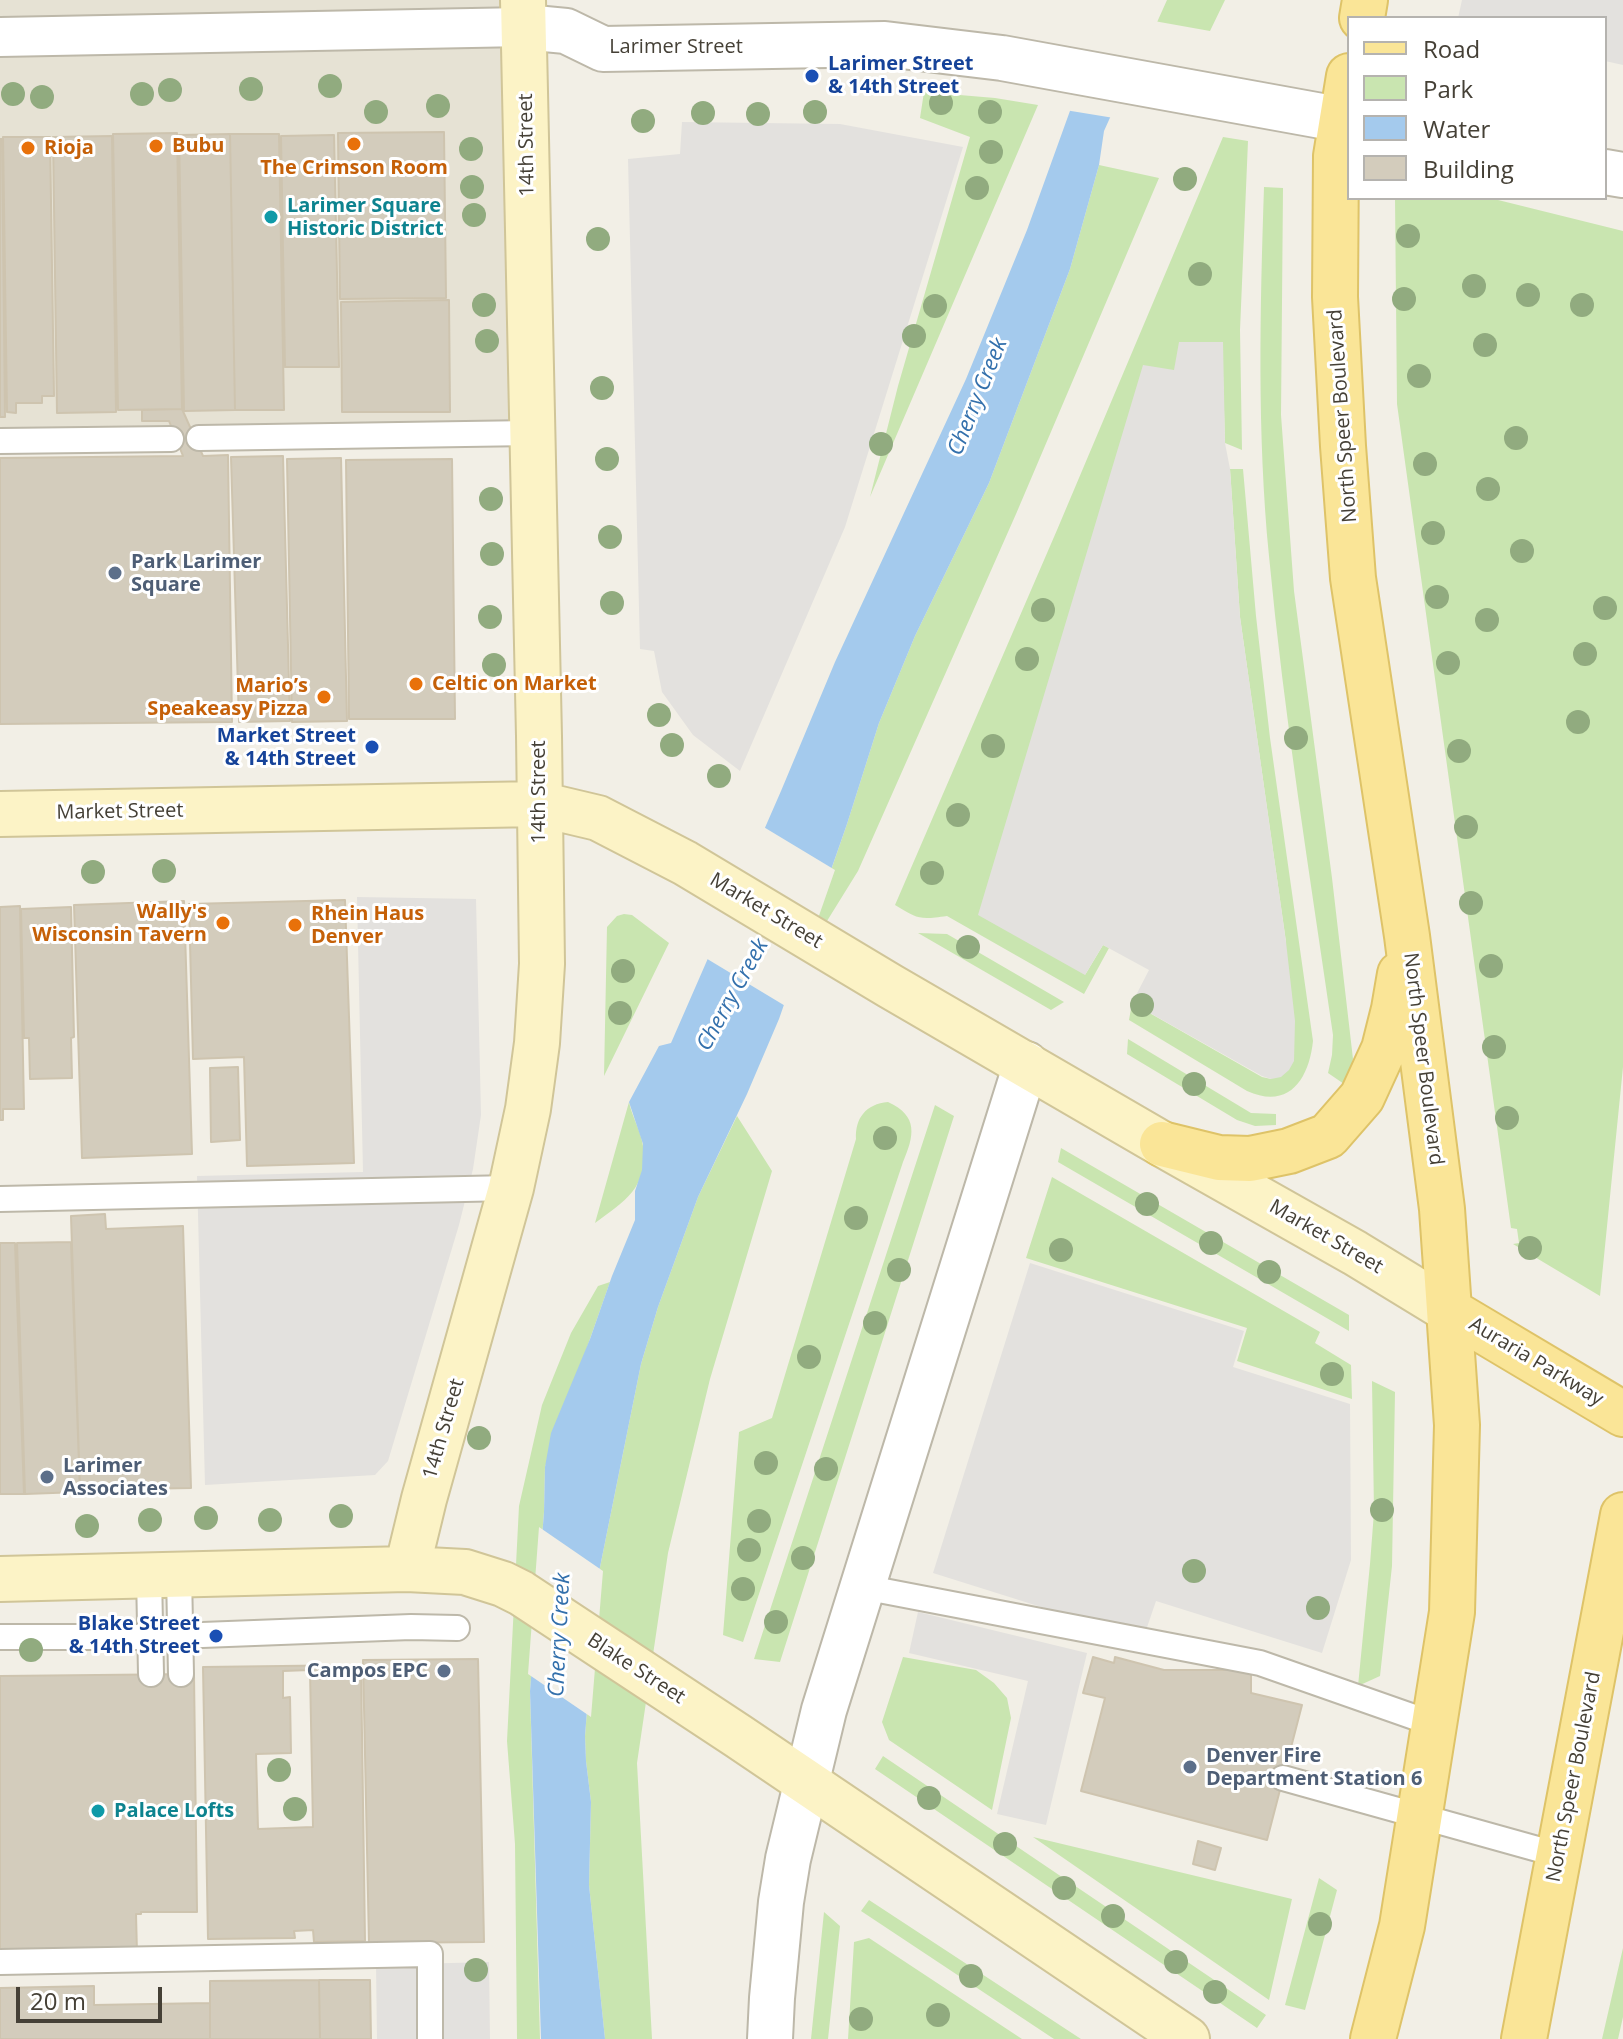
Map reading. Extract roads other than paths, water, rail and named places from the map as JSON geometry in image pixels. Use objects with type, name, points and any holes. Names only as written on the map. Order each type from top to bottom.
[{"type":"main road","name":"14th Street","points":[[407,1569],[511,1188],[528,1109],[537,1043],[542,964],[539,736],[523,14]]},
{"type":"main road","name":"North Speer Boulevard","points":[[1347,98],[1336,156],[1335,297],[1353,578],[1407,936],[1442,1209],[1457,1425],[1452,1612],[1402,1926],[1373,2039]]},
{"type":"main road","name":"Market Street","points":[[0,814],[539,804],[598,818],[685,863],[890,986],[1355,1253],[1450,1311]]},
{"type":"main road","points":[[1162,1144],[1219,1158],[1250,1159],[1289,1151],[1328,1136],[1362,1097],[1384,1049],[1407,936]]},
{"type":"main road","name":"Auraria Parkway","points":[[1450,1311],[1623,1414]]},
{"type":"main road","name":"North Speer Boulevard","points":[[1524,2039],[1623,1515]]},
{"type":"main road","name":"Blake Street","points":[[0,1579],[407,1569],[479,1575],[521,1593],[1187,2039]]},
{"type":"street","name":"Larimer Street","points":[[0,37],[523,14],[603,49],[885,44],[1002,58],[1345,120]]},
{"type":"street","points":[[770,2039],[781,1902],[788,1859],[824,1710],[1026,1064]]},
{"type":"lane","points":[[199,438],[532,433]]},
{"type":"lane","points":[[0,441],[171,439]]},
{"type":"lane","points":[[0,1199],[511,1188]]},
{"type":"lane","points":[[164,1574],[180,1636],[181,1674]]},
{"type":"lane","points":[[151,1674],[150,1637],[164,1574]]},
{"type":"lane","points":[[863,1587],[1260,1663],[1434,1724]]},
{"type":"lane","points":[[0,1637],[150,1637],[457,1628]]},
{"type":"lane","points":[[1283,1778],[1559,1855]]},
{"type":"lane","points":[[0,1962],[430,1954],[430,2039]]},
{"type":"water","name":"Cherry Creek","points":[[1110,0],[1163,0],[1104,131],[1099,165],[1070,269],[989,483],[915,636],[879,723],[779,1019],[698,1197],[641,1364],[597,1582],[585,1736],[591,1802],[589,1885],[605,2039],[541,2039],[530,1691],[545,1467],[551,1433],[635,1220],[635,1191],[642,1170],[643,1144],[629,1102],[659,1046],[671,1043],[835,662],[966,379],[1027,230]]},
{"type":"place","name":"Larimer Street & 14th Street","points":[[812,76]]},
{"type":"place","name":"The Crimson Room","points":[[354,144]]},
{"type":"place","name":"Bubu","points":[[156,146]]},
{"type":"place","name":"Rioja","points":[[28,148]]},
{"type":"place","name":"Larimer Square Historic District","points":[[271,217]]},
{"type":"place","name":"Park Larimer Square","points":[[115,573]]},
{"type":"place","name":"Celtic on Market","points":[[416,684]]},
{"type":"place","name":"Mario’s Speakeasy Pizza","points":[[324,697]]},
{"type":"place","name":"Market Street & 14th Street","points":[[372,747]]},
{"type":"place","name":"Wally's Wisconsin Tavern","points":[[223,923]]},
{"type":"place","name":"Rhein Haus Denver","points":[[295,925]]},
{"type":"place","name":"Larimer Associates","points":[[47,1477]]},
{"type":"place","name":"Blake Street & 14th Street","points":[[216,1636]]},
{"type":"place","name":"Campos EPC","points":[[444,1671]]},
{"type":"place","name":"Denver Fire Department Station 6","points":[[1190,1767]]},
{"type":"place","name":"Palace Lofts","points":[[98,1811]]}]
